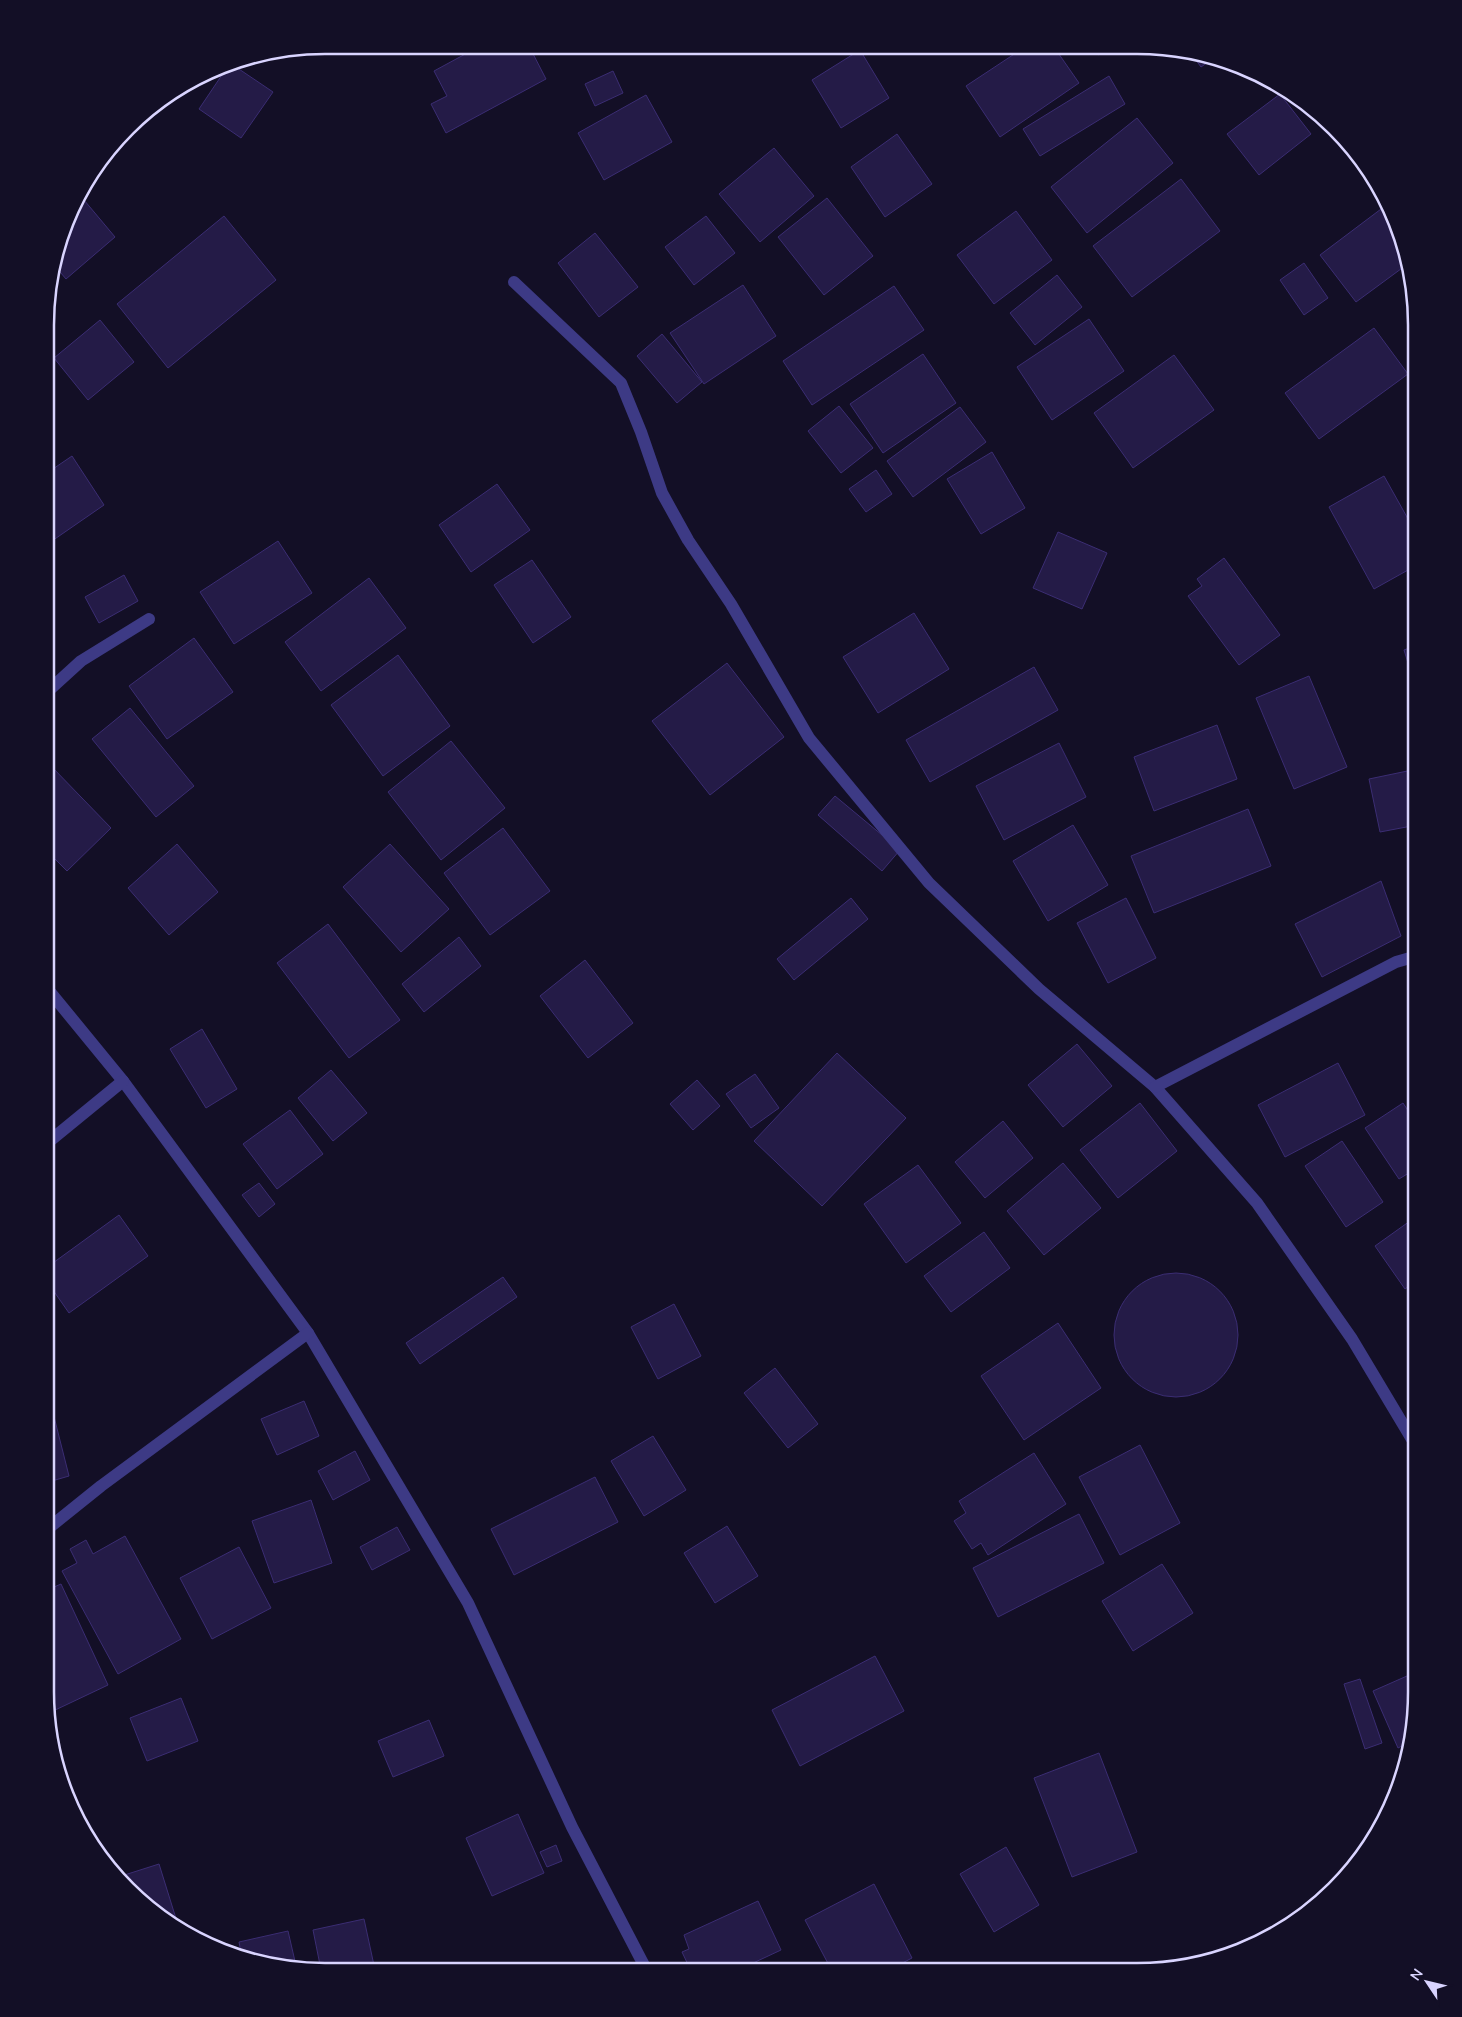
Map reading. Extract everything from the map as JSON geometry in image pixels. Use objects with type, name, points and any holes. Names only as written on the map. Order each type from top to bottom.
[{"type":"street","points":[[514,282],[621,383],[641,432],[662,494],[688,540],[731,604],[809,738],[929,883],[1038,989],[1155,1087],[1257,1203],[1352,1339],[1408,1433]]},
{"type":"street","points":[[54,686],[81,661],[149,618]]},
{"type":"street","points":[[1155,1087],[1396,962],[1408,959]]},
{"type":"street","points":[[54,997],[123,1081],[308,1333],[468,1603],[572,1827],[643,1963]]},
{"type":"street","points":[[54,1137],[123,1081]]},
{"type":"street","points":[[54,1524],[101,1486],[308,1333]]},
{"type":"building","points":[[465,54],[533,54],[546,79],[446,133],[431,104],[447,96],[434,71]]},
{"type":"building","points":[[854,54],[862,54],[889,98],[841,128],[812,80]]},
{"type":"building","points":[[1014,54],[1059,54],[1079,83],[1000,137],[966,86]]},
{"type":"building","points":[[1196,60],[1207,63],[1201,67]]},
{"type":"building","points":[[238,68],[273,92],[241,138],[199,109],[223,73]]},
{"type":"building","points":[[613,71],[623,93],[595,106],[585,84]]},
{"type":"building","points":[[1109,76],[1125,104],[1040,156],[1023,129]]},
{"type":"building","points":[[1280,94],[1311,134],[1259,175],[1227,134]]},
{"type":"building","points":[[646,95],[672,142],[604,180],[578,133]]},
{"type":"building","points":[[1137,118],[1173,163],[1087,233],[1051,187]]},
{"type":"building","points":[[897,134],[932,184],[885,217],[851,167]]},
{"type":"building","points":[[774,148],[814,196],[760,242],[719,194]]},
{"type":"building","points":[[1181,179],[1220,231],[1132,297],[1093,246]]},
{"type":"building","points":[[827,198],[873,256],[824,295],[778,237]]},
{"type":"building","points":[[84,200],[115,237],[66,279],[59,271],[74,221]]},
{"type":"building","points":[[1382,208],[1394,238],[1402,268],[1356,302],[1320,255]]},
{"type":"building","points":[[1016,211],[1052,260],[994,304],[957,255]]},
{"type":"building","points":[[224,216],[276,280],[168,368],[117,304]]},
{"type":"building","points":[[706,216],[735,253],[694,285],[665,247]]},
{"type":"building","points":[[595,233],[638,287],[599,317],[558,263]]},
{"type":"building","points":[[1304,263],[1328,298],[1304,315],[1280,280]]},
{"type":"building","points":[[1057,275],[1082,307],[1035,345],[1010,313]]},
{"type":"building","points":[[743,285],[776,336],[704,384],[670,333]]},
{"type":"building","points":[[894,286],[924,330],[812,405],[783,361]]},
{"type":"building","points":[[1089,319],[1124,371],[1052,420],[1017,367]]},
{"type":"building","points":[[100,320],[134,362],[88,400],[54,358]]},
{"type":"building","points":[[1374,328],[1408,374],[1319,439],[1285,393]]},
{"type":"building","points":[[662,334],[702,382],[677,403],[637,356]]},
{"type":"building","points":[[923,354],[956,403],[883,453],[850,404]]},
{"type":"building","points":[[1174,355],[1214,410],[1133,468],[1094,413]]},
{"type":"building","points":[[839,406],[873,448],[841,473],[808,431]]},
{"type":"building","points":[[960,407],[986,442],[913,497],[887,461]]},
{"type":"building","points":[[992,452],[1025,508],[981,534],[947,479]]},
{"type":"building","points":[[72,456],[104,505],[54,540],[54,468]]},
{"type":"building","points":[[876,470],[892,494],[866,512],[849,489]]},
{"type":"building","points":[[1384,476],[1408,519],[1408,570],[1374,589],[1329,507]]},
{"type":"building","points":[[497,484],[530,530],[471,572],[439,525]]},
{"type":"building","points":[[1058,532],[1107,553],[1082,609],[1033,588]]},
{"type":"building","points":[[278,541],[312,593],[234,644],[200,592]]},
{"type":"building","points":[[1224,558],[1280,635],[1239,665],[1188,596],[1202,586],[1197,579]]},
{"type":"building","points":[[532,560],[571,617],[533,643],[494,585]]},
{"type":"building","points":[[124,575],[138,601],[99,623],[85,597]]},
{"type":"building","points":[[369,578],[406,628],[321,691],[285,642]]},
{"type":"building","points":[[914,613],[949,669],[878,713],[843,657]]},
{"type":"building","points":[[194,638],[233,692],[167,739],[129,686]]},
{"type":"building","points":[[1408,648],[1408,663],[1404,650]]},
{"type":"building","points":[[398,655],[450,726],[383,776],[331,705]]},
{"type":"building","points":[[727,663],[784,737],[710,795],[652,721]]},
{"type":"building","points":[[1034,667],[1058,710],[930,782],[906,740]]},
{"type":"building","points":[[1309,676],[1347,767],[1294,789],[1256,698]]},
{"type":"building","points":[[130,708],[194,786],[156,817],[92,739]]},
{"type":"building","points":[[1217,725],[1237,779],[1154,811],[1134,757]]},
{"type":"building","points":[[451,741],[505,808],[441,860],[388,792]]},
{"type":"building","points":[[1059,743],[1086,797],[1004,840],[976,786]]},
{"type":"building","points":[[54,769],[111,828],[67,871],[54,858]]},
{"type":"building","points":[[1408,771],[1408,827],[1380,832],[1369,779]]},
{"type":"building","points":[[835,796],[900,850],[882,871],[818,815]]},
{"type":"building","points":[[1248,809],[1271,866],[1154,913],[1131,856]]},
{"type":"building","points":[[1073,825],[1108,885],[1048,921],[1013,861]]},
{"type":"building","points":[[503,828],[550,891],[490,935],[444,873]]},
{"type":"building","points":[[177,844],[218,892],[169,935],[128,888]]},
{"type":"building","points":[[390,844],[449,909],[401,952],[343,887]]},
{"type":"building","points":[[1381,881],[1401,936],[1322,977],[1295,924]]},
{"type":"building","points":[[851,898],[868,919],[794,980],[777,959]]},
{"type":"building","points":[[1126,898],[1156,958],[1108,983],[1077,923]]},
{"type":"building","points":[[328,924],[400,1020],[349,1058],[277,963]]},
{"type":"building","points":[[459,937],[481,966],[424,1012],[402,984]]},
{"type":"building","points":[[585,960],[633,1023],[588,1058],[540,996]]},
{"type":"building","points":[[202,1029],[237,1089],[206,1108],[170,1049]]},
{"type":"building","points":[[1077,1044],[1112,1086],[1063,1127],[1028,1085]]},
{"type":"building","points":[[837,1053],[906,1118],[822,1206],[754,1141]]},
{"type":"building","points":[[1338,1063],[1365,1115],[1285,1157],[1258,1105]]},
{"type":"building","points":[[331,1070],[367,1113],[333,1141],[298,1098]]},
{"type":"building","points":[[755,1074],[779,1108],[751,1128],[726,1094]]},
{"type":"building","points":[[697,1080],[720,1106],[693,1130],[670,1104]]},
{"type":"building","points":[[1140,1103],[1177,1151],[1118,1198],[1080,1150]]},
{"type":"building","points":[[1403,1103],[1408,1110],[1408,1174],[1399,1179],[1365,1128]]},
{"type":"building","points":[[290,1110],[323,1154],[277,1189],[243,1144]]},
{"type":"building","points":[[1003,1121],[1033,1158],[985,1198],[955,1162]]},
{"type":"building","points":[[1342,1141],[1383,1202],[1346,1227],[1305,1166]]},
{"type":"building","points":[[1063,1163],[1101,1208],[1044,1255],[1007,1211]]},
{"type":"building","points":[[918,1165],[961,1223],[906,1263],[864,1204]]},
{"type":"building","points":[[259,1183],[275,1204],[259,1217],[242,1195]]},
{"type":"building","points":[[119,1215],[148,1256],[69,1313],[54,1291],[54,1262]]},
{"type":"building","points":[[1408,1222],[1408,1287],[1405,1289],[1375,1246]]},
{"type":"building","points":[[984,1232],[1010,1268],[951,1312],[924,1276]]},
{"type":"building","points":[[1176,1273],[1200,1278],[1220,1291],[1233,1311],[1238,1335],[1233,1359],[1220,1379],[1200,1392],[1176,1397],[1152,1392],[1132,1379],[1119,1359],[1114,1335],[1119,1311],[1132,1291],[1152,1278]]},
{"type":"building","points":[[503,1277],[517,1297],[420,1364],[406,1343]]},
{"type":"building","points":[[674,1304],[701,1356],[658,1379],[631,1327]]},
{"type":"building","points":[[1058,1323],[1101,1388],[1024,1440],[981,1376]]},
{"type":"building","points":[[775,1368],[818,1424],[788,1448],[744,1393]]},
{"type":"building","points":[[304,1401],[319,1436],[277,1455],[261,1419]]},
{"type":"building","points":[[54,1417],[69,1476],[54,1480]]},
{"type":"building","points":[[653,1436],[686,1490],[644,1516],[611,1461]]},
{"type":"building","points":[[1140,1445],[1180,1523],[1120,1555],[1079,1477]]},
{"type":"building","points":[[355,1451],[370,1480],[333,1500],[318,1471]]},
{"type":"building","points":[[1034,1453],[1066,1504],[988,1555],[981,1543],[972,1549],[954,1521],[966,1513],[959,1501]]},
{"type":"building","points":[[595,1477],[618,1522],[514,1575],[491,1529]]},
{"type":"building","points":[[311,1500],[332,1563],[274,1583],[252,1521]]},
{"type":"building","points":[[1079,1514],[1104,1563],[998,1617],[973,1568]]},
{"type":"building","points":[[727,1526],[758,1576],[715,1603],[684,1553]]},
{"type":"building","points":[[397,1527],[410,1550],[372,1570],[360,1547]]},
{"type":"building","points":[[125,1536],[181,1639],[118,1674],[62,1571],[77,1563],[70,1549],[86,1540],[93,1554]]},
{"type":"building","points":[[239,1547],[271,1608],[212,1639],[180,1578]]},
{"type":"building","points":[[1162,1564],[1193,1613],[1133,1651],[1102,1601]]},
{"type":"building","points":[[61,1584],[108,1685],[54,1711],[54,1710],[54,1587]]},
{"type":"building","points":[[875,1656],[904,1711],[800,1766],[772,1710]]},
{"type":"building","points":[[1408,1676],[1406,1728],[1403,1746],[1398,1748],[1373,1691]]},
{"type":"building","points":[[1360,1679],[1382,1743],[1365,1749],[1344,1684]]},
{"type":"building","points":[[181,1698],[198,1741],[147,1761],[130,1718]]},
{"type":"building","points":[[429,1720],[444,1756],[393,1777],[378,1741]]},
{"type":"building","points":[[1099,1753],[1137,1852],[1072,1877],[1034,1778]]},
{"type":"building","points":[[518,1814],[544,1873],[492,1896],[466,1838]]},
{"type":"building","points":[[556,1845],[562,1861],[547,1867],[540,1852]]},
{"type":"building","points":[[1006,1847],[1039,1905],[994,1932],[960,1874]]},
{"type":"building","points":[[159,1864],[176,1919],[146,1896],[125,1875]]},
{"type":"building","points":[[874,1884],[912,1958],[902,1963],[828,1963],[805,1920]]},
{"type":"building","points":[[758,1901],[781,1950],[753,1963],[687,1963],[682,1952],[689,1949],[684,1935]]},
{"type":"building","points":[[364,1919],[373,1963],[320,1963],[313,1930]]},
{"type":"building","points":[[288,1931],[295,1962],[241,1950],[239,1942]]}]
